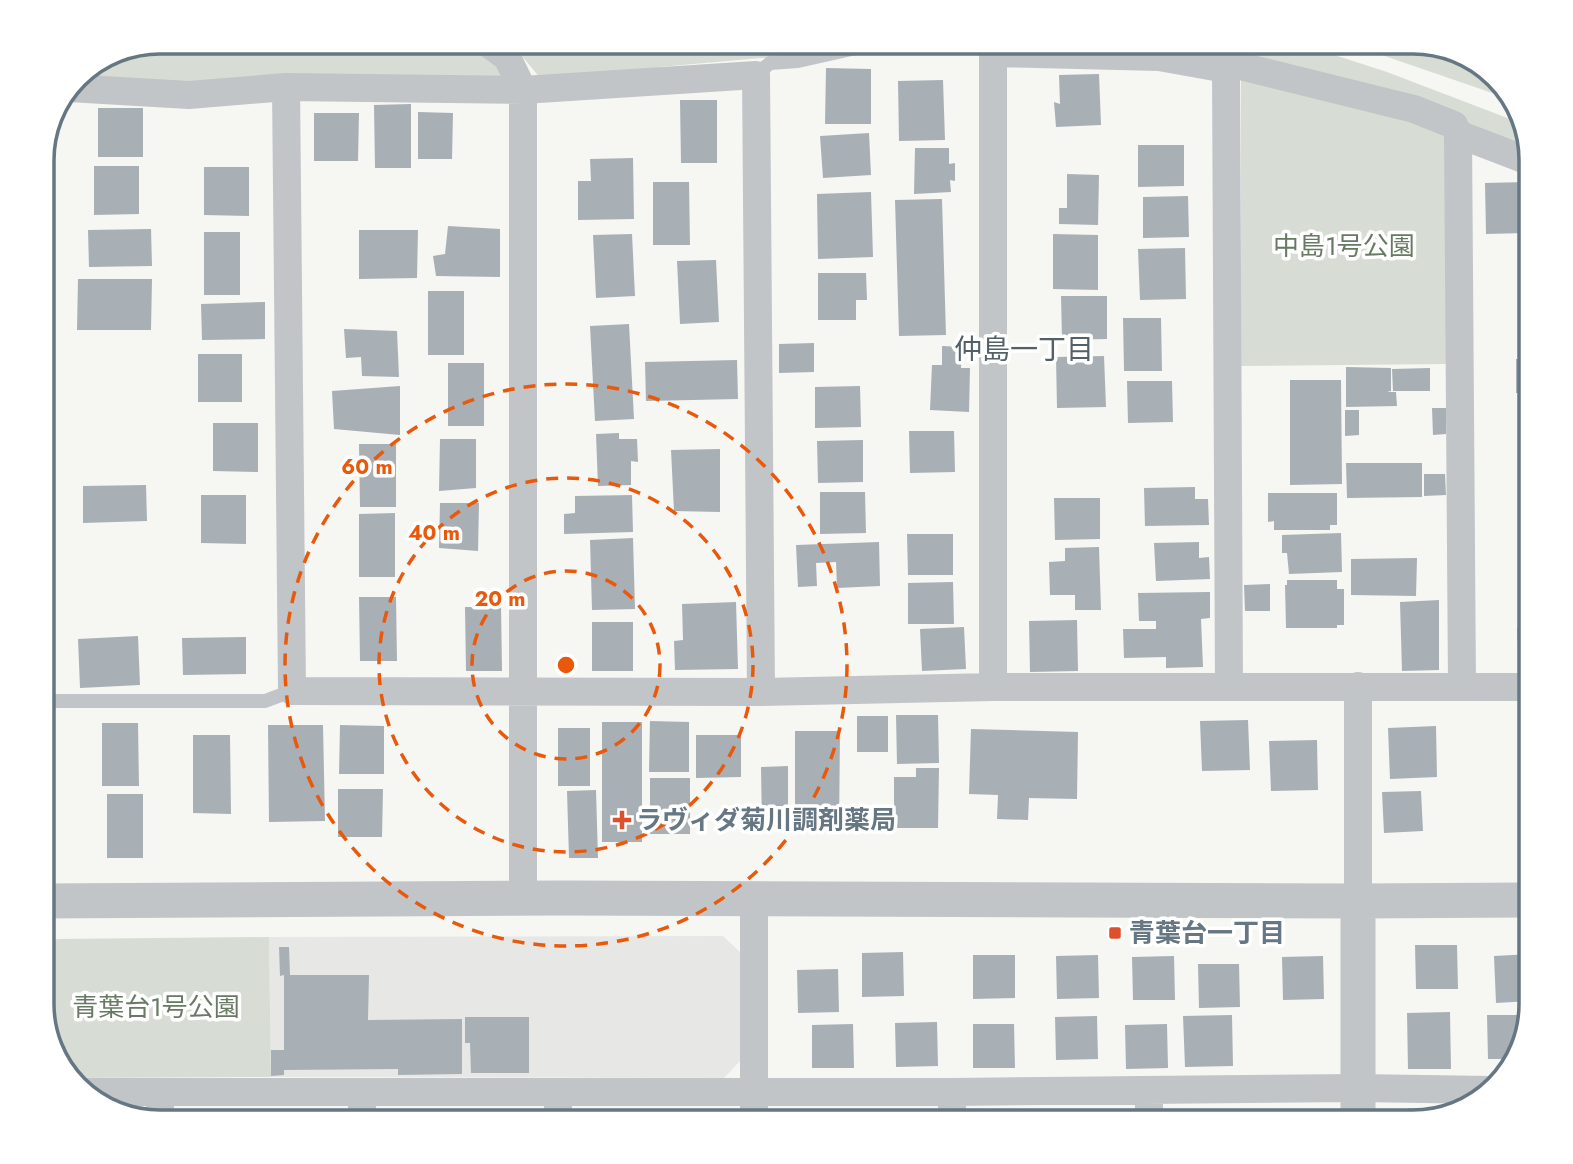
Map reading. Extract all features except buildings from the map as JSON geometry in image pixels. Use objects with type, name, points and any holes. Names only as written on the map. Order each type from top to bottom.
[{"type":"street","points":[[504,54],[508,57],[523,90],[523,898]]},
{"type":"street","points":[[993,54],[993,687]]},
{"type":"street","points":[[1034,54],[1159,57],[1226,69],[1232,64],[1414,109],[1454,125],[1458,134],[1462,687]]},
{"type":"street","points":[[1226,69],[1229,687]]},
{"type":"street","points":[[82,89],[189,95],[286,87],[523,90],[756,75],[761,692]]},
{"type":"street","points":[[286,87],[292,691],[523,693],[993,687],[1519,687]]},
{"type":"street","points":[[1458,134],[1519,157]]},
{"type":"street","points":[[1357,1105],[1358,686]]},
{"type":"street","points":[[54,901],[523,898],[1519,900]]},
{"type":"street","points":[[754,899],[754,1110]]},
{"type":"street","points":[[102,1092],[1149,1091],[1357,1105],[1471,1092]]},
{"type":"street","points":[[1149,1091],[1149,1110]]},
{"type":"street","points":[[160,1092],[160,1110]]},
{"type":"street","points":[[362,1092],[362,1110]]},
{"type":"street","points":[[558,1092],[558,1110]]},
{"type":"street","points":[[951,1110],[952,1093]]},
{"type":"lane","points":[[756,75],[770,63],[798,61],[829,54]]},
{"type":"lane","points":[[54,701],[265,701],[292,691]]},
{"type":"shaded area","points":[[723,936],[740,952],[741,1060],[724,1078],[271,1077],[269,937]]},
{"type":"green space","points":[[160,54],[483,54],[496,60],[503,79],[184,82],[94,78],[119,62]]},
{"type":"green space","points":[[801,54],[659,67],[647,75],[541,79],[522,56]]},
{"type":"green space","points":[[1119,54],[1331,54],[1387,72],[1510,119],[1518,147],[1420,107]]},
{"type":"green space","points":[[1379,54],[1413,54],[1447,60],[1477,76],[1496,94]]},
{"type":"green space","name":"中島1号公園","points":[[1241,73],[1447,128],[1447,364],[1241,366]]},
{"type":"green space","name":"青葉台1号公園","points":[[269,937],[271,1077],[84,1078],[65,1051],[58,1032],[54,1011],[54,941],[57,939]]},
{"type":"place","name":"ラヴィダ菊川調剤薬局","points":[[622,820]]},
{"type":"place","name":"青葉台一丁目","points":[[1115,933]]},
{"type":"district","name":"仲島一丁目","points":[[1024,349]]}]
